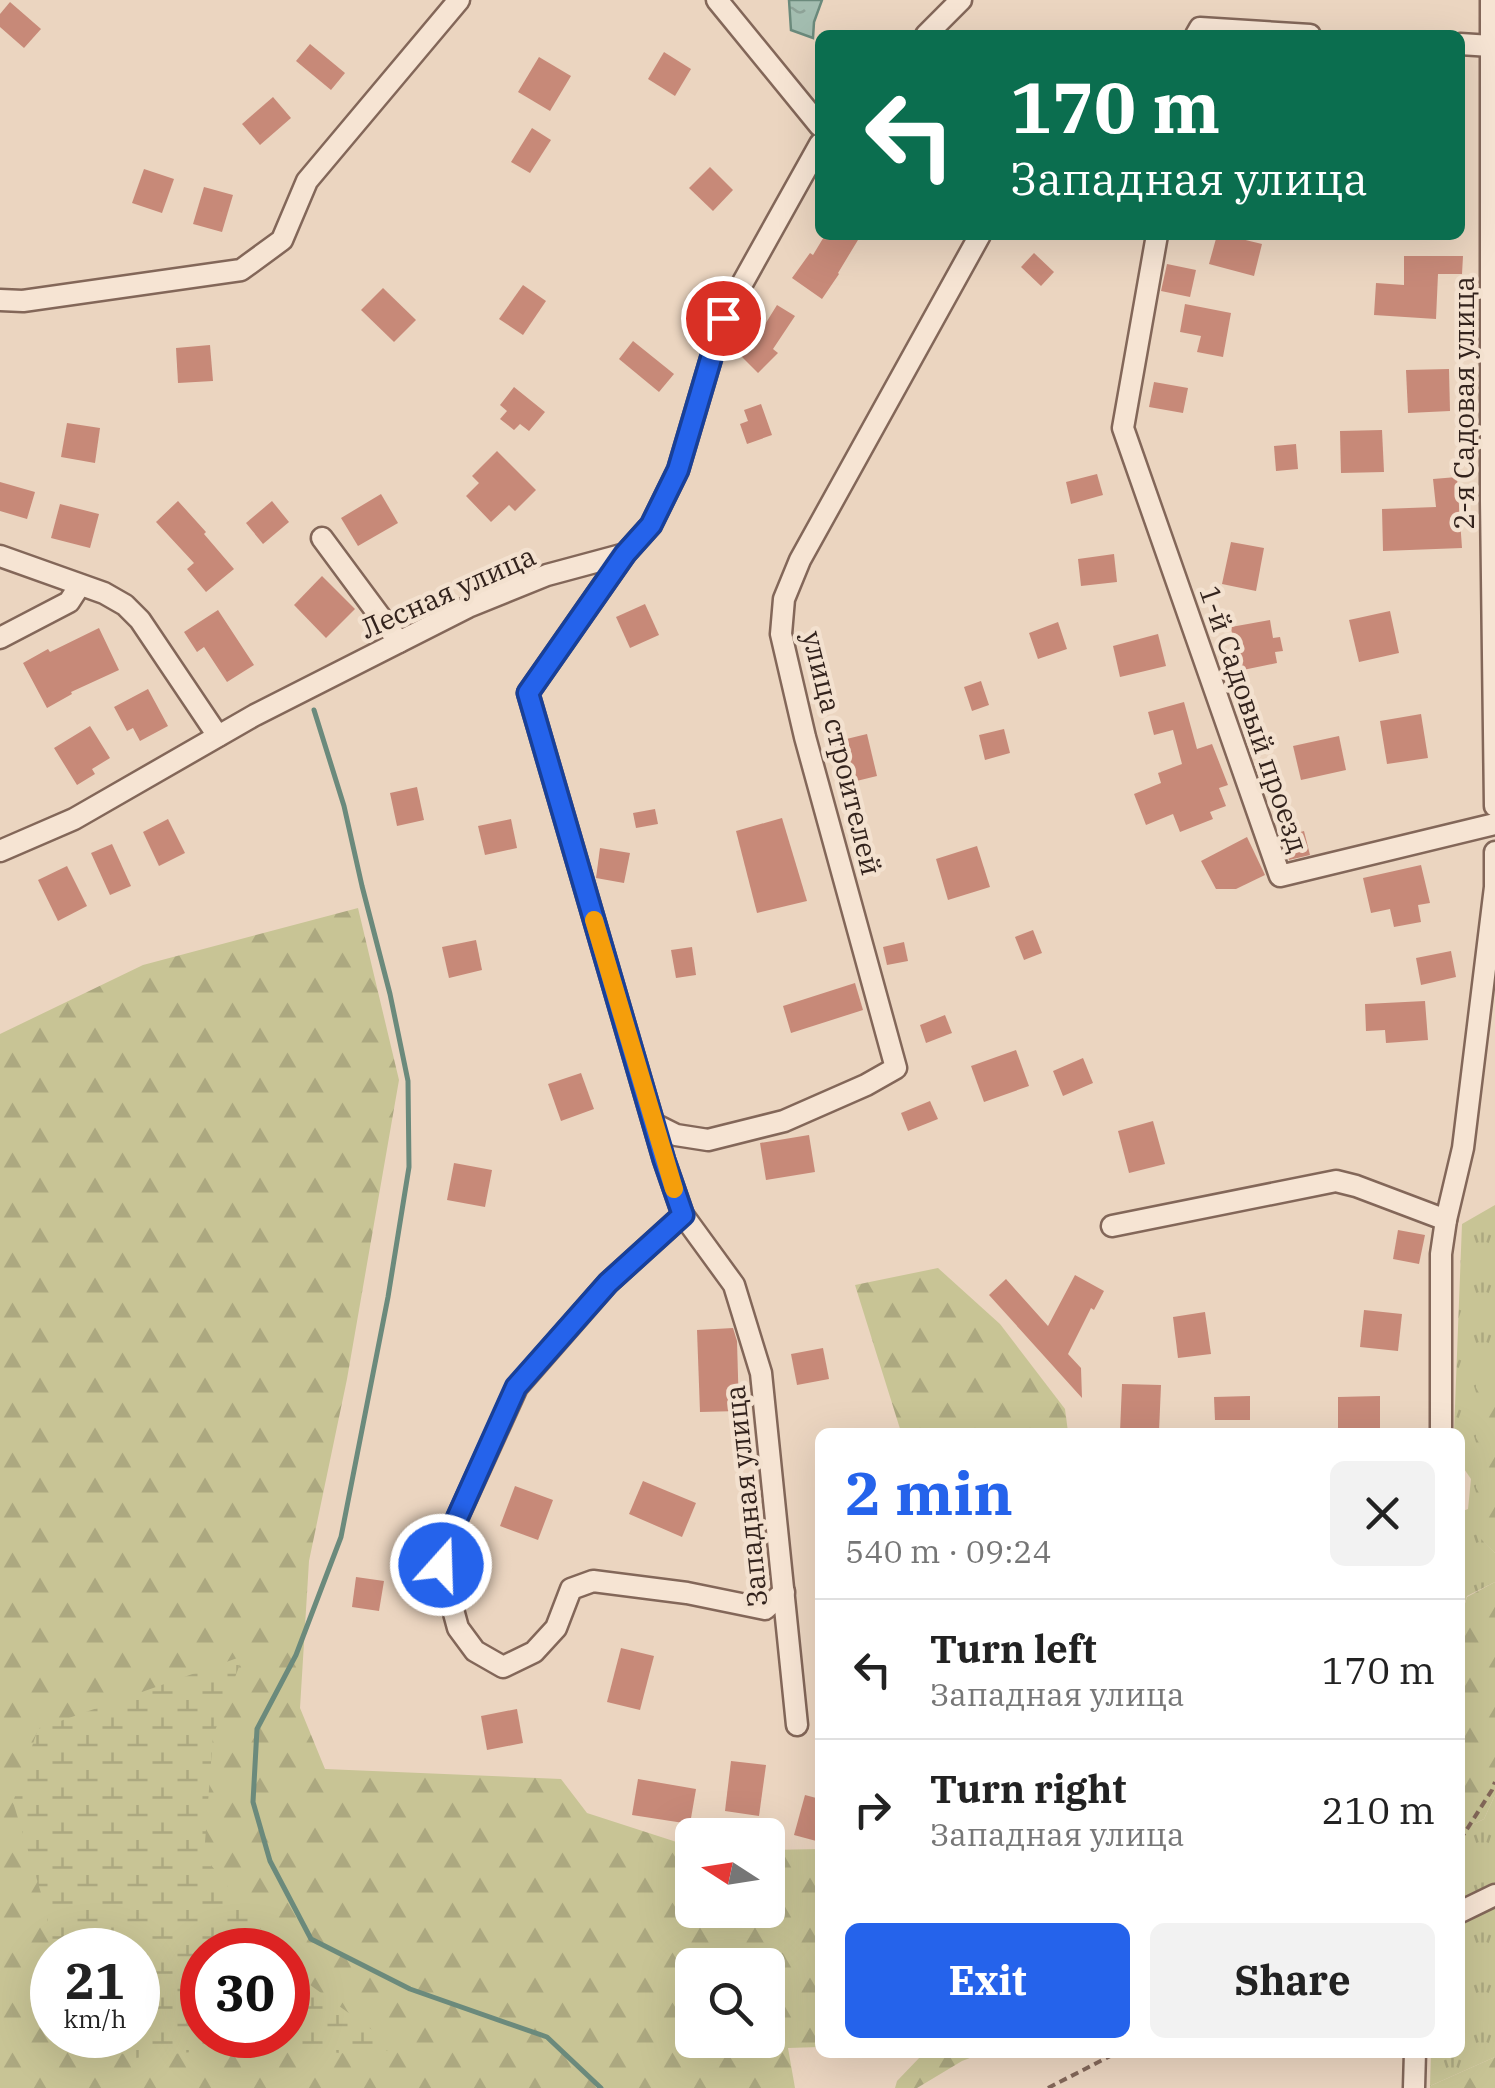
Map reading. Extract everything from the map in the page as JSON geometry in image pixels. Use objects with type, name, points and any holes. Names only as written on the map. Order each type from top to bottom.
[{"type":"street","points":[[0,300],[23,302],[242,270],[282,240],[307,180],[458,0]]},
{"type":"street","points":[[717,0],[815,120]]},
{"type":"street","points":[[934,30],[962,0]]},
{"type":"street","name":"2-я Садовая улица","points":[[1491,0],[1495,806]]},
{"type":"street","points":[[1199,30],[1231,30]]},
{"type":"street","points":[[1465,44],[1492,46]]},
{"type":"street","points":[[625,554],[651,525],[678,470],[723,318],[815,153]]},
{"type":"street","name":"улица строителей","points":[[654,1124],[676,1134],[708,1140],[784,1120],[896,1068],[806,737],[782,634],[784,599],[800,560],[977,240]]},
{"type":"street","name":"1-й Садовый проезд","points":[[1156,240],[1123,428],[1280,876],[1495,824]]},
{"type":"street","points":[[322,538],[399,642]]},
{"type":"street","name":"Лесная улица","points":[[0,851],[74,819],[218,736],[468,607],[546,575],[625,554]]},
{"type":"street","name":"Западная улица","points":[[625,554],[528,693],[683,1215],[734,1285],[761,1373],[797,1724]]},
{"type":"street","points":[[0,556],[125,604],[140,620],[218,736]]},
{"type":"street","points":[[0,638],[68,602],[80,585]]},
{"type":"street","points":[[1441,1428],[1442,1254],[1463,1148],[1495,887],[1495,852]]},
{"type":"street","points":[[1112,1226],[1336,1181],[1446,1220]]},
{"type":"street","points":[[683,1215],[608,1283],[516,1387],[445,1545],[441,1565],[458,1628],[475,1651],[503,1667],[534,1652],[556,1628],[571,1589],[593,1580],[686,1592],[765,1609],[784,1592]]},
{"type":"street","points":[[1465,1910],[1495,1895]]},
{"type":"street","points":[[1414,2088],[1415,2058]]},
{"type":"path","points":[[1465,1832],[1495,1782]]},
{"type":"path","points":[[1048,2088],[1106,2058]]},
{"type":"green space","points":[[358,908],[399,1080],[347,1379],[309,1561],[300,1708],[325,1769],[561,1779],[587,1813],[675,1841],[675,1928],[785,1928],[785,1850],[815,1849],[815,2047],[788,2048],[795,2088],[0,2088],[0,1034],[143,965]]},
{"type":"green space","points":[[1495,1205],[1495,1376],[1476,1377],[1476,1533],[1495,1553],[1495,1582],[1467,1596],[1465,1603],[1465,1510],[1471,1479],[1465,1470],[1465,1428],[1454,1428],[1462,1224]]},
{"type":"green space","points":[[938,1268],[1000,1324],[1065,1409],[1067,1428],[900,1428],[855,1285]]},
{"type":"green space","points":[[1476,1376],[1495,1376],[1495,1553],[1476,1534]]},
{"type":"green space","points":[[1495,1582],[1495,1795],[1484,1819],[1465,1828],[1465,1603],[1467,1597]]},
{"type":"green space","points":[[243,1656],[213,1736],[204,1856],[260,1928],[180,1928],[180,2053],[160,2055],[160,1928],[48,1928],[13,1802],[38,1729]]},
{"type":"green space","points":[[1495,1795],[1495,2057],[1430,2086],[1431,2058],[1465,2058],[1465,1828],[1484,1819]]},
{"type":"green space","points":[[310,1985],[397,2048],[367,2055],[310,2051]]},
{"type":"green space","points":[[1495,2057],[1495,2088],[1430,2088],[1430,2086]]},
{"type":"green space","points":[[919,2058],[970,2058],[917,2088],[895,2088]]},
{"type":"water","points":[[789,0],[822,0],[813,38],[791,30]]},
{"type":"building","points":[[10,2],[41,29],[24,48],[0,27],[0,14]]},
{"type":"building","points":[[310,44],[345,73],[331,90],[296,61]]},
{"type":"building","points":[[664,52],[691,69],[675,96],[648,79]]},
{"type":"building","points":[[539,57],[571,76],[550,111],[518,92]]},
{"type":"building","points":[[273,97],[291,118],[260,145],[242,124]]},
{"type":"building","points":[[532,128],[551,140],[530,173],[511,162]]},
{"type":"building","points":[[710,167],[733,190],[713,211],[689,188]]},
{"type":"building","points":[[144,169],[174,179],[162,213],[132,203]]},
{"type":"building","points":[[204,187],[233,195],[222,232],[193,224]]},
{"type":"building","points":[[822,240],[858,240],[822,299],[792,278],[810,253],[813,255]]},
{"type":"building","points":[[1216,240],[1262,244],[1254,276],[1209,264]]},
{"type":"building","points":[[1034,253],[1054,272],[1041,286],[1021,267]]},
{"type":"building","points":[[1404,256],[1463,256],[1462,274],[1438,274],[1436,319],[1374,315],[1376,283],[1404,285]]},
{"type":"building","points":[[1167,264],[1196,270],[1190,297],[1161,291]]},
{"type":"building","points":[[523,285],[546,301],[523,335],[499,319]]},
{"type":"building","points":[[383,288],[416,320],[394,342],[361,310]]},
{"type":"building","points":[[1185,304],[1231,313],[1223,357],[1197,352],[1201,336],[1180,332]]},
{"type":"building","points":[[777,305],[795,316],[773,349],[778,353],[758,373],[735,350],[755,330],[759,334]]},
{"type":"building","points":[[633,341],[674,374],[659,392],[619,359]]},
{"type":"building","points":[[210,345],[213,381],[178,383],[176,348]]},
{"type":"building","points":[[1449,369],[1450,411],[1408,413],[1406,370]]},
{"type":"building","points":[[1154,382],[1188,388],[1183,413],[1149,407]]},
{"type":"building","points":[[514,387],[545,412],[529,431],[520,424],[514,430],[500,419],[507,411],[500,405]]},
{"type":"building","points":[[761,404],[772,435],[747,444],[740,424],[748,421],[744,410]]},
{"type":"building","points":[[67,423],[100,428],[95,463],[61,457]]},
{"type":"building","points":[[1382,430],[1384,472],[1341,473],[1340,431]]},
{"type":"building","points":[[1296,444],[1298,469],[1276,471],[1274,446]]},
{"type":"building","points":[[497,451],[536,490],[515,511],[509,505],[491,522],[466,496],[479,483],[472,476]]},
{"type":"building","points":[[1097,474],[1103,495],[1071,504],[1066,482]]},
{"type":"building","points":[[1457,477],[1462,548],[1383,551],[1382,509],[1436,507],[1433,479]]},
{"type":"building","points":[[0,482],[35,492],[27,519],[0,511]]},
{"type":"building","points":[[381,494],[398,523],[358,546],[341,518]]},
{"type":"building","points":[[178,501],[234,569],[206,592],[187,569],[194,563],[156,522]]},
{"type":"building","points":[[272,501],[289,522],[263,544],[246,523]]},
{"type":"building","points":[[60,504],[99,514],[90,548],[51,538]]},
{"type":"building","points":[[1231,542],[1264,548],[1256,591],[1222,584]]},
{"type":"building","points":[[1114,554],[1117,582],[1081,586],[1078,559]]},
{"type":"building","points":[[322,576],[355,609],[326,638],[294,605]]},
{"type":"building","points":[[645,604],[659,635],[630,648],[616,617]]},
{"type":"building","points":[[218,610],[254,665],[227,682],[204,647],[197,652],[184,632]]},
{"type":"building","points":[[1390,611],[1399,653],[1359,662],[1349,620]]},
{"type":"building","points":[[1270,620],[1273,638],[1280,637],[1283,651],[1275,652],[1277,663],[1238,671],[1231,627]]},
{"type":"building","points":[[1058,622],[1067,649],[1038,659],[1029,633]]},
{"type":"building","points":[[99,628],[119,670],[47,708],[23,663]]},
{"type":"building","points":[[1158,634],[1166,666],[1120,677],[1113,646]]},
{"type":"building","points":[[981,681],[989,705],[972,711],[964,687]]},
{"type":"building","points":[[148,689],[168,726],[140,741],[133,728],[127,731],[114,707]]},
{"type":"building","points":[[1184,702],[1197,749],[1212,744],[1228,785],[1219,788],[1226,806],[1210,812],[1213,819],[1180,832],[1173,814],[1146,825],[1134,794],[1161,783],[1158,773],[1182,764],[1173,730],[1154,735],[1148,712]]},
{"type":"building","points":[[1421,714],[1428,758],[1387,764],[1380,721]]},
{"type":"building","points":[[90,726],[110,758],[77,785],[54,748]]},
{"type":"building","points":[[1004,729],[1010,753],[985,760],[979,735]]},
{"type":"building","points":[[867,734],[877,776],[840,785],[830,743]]},
{"type":"building","points":[[1339,736],[1346,770],[1301,780],[1293,746]]},
{"type":"building","points":[[417,787],[424,820],[397,826],[390,793]]},
{"type":"building","points":[[655,809],[658,824],[636,828],[633,813]]},
{"type":"building","points":[[782,818],[807,901],[757,913],[736,831]]},
{"type":"building","points":[[168,819],[185,853],[159,866],[143,832]]},
{"type":"building","points":[[511,819],[517,848],[485,855],[478,826]]},
{"type":"building","points":[[1304,831],[1310,855],[1289,860],[1282,837]]},
{"type":"building","points":[[1247,837],[1265,875],[1236,889],[1216,889],[1201,861]]},
{"type":"building","points":[[112,844],[131,886],[110,895],[91,853]]},
{"type":"building","points":[[977,846],[990,887],[948,900],[936,859]]},
{"type":"building","points":[[600,848],[630,853],[624,883],[596,878]]},
{"type":"building","points":[[1421,865],[1430,903],[1418,905],[1421,922],[1394,927],[1390,909],[1371,913],[1363,878]]},
{"type":"building","points":[[67,866],[87,906],[58,921],[38,880]]},
{"type":"building","points":[[1033,930],[1042,953],[1024,960],[1015,937]]},
{"type":"building","points":[[476,940],[482,970],[449,978],[442,947]]},
{"type":"building","points":[[904,942],[908,961],[887,965],[883,947]]},
{"type":"building","points":[[692,947],[696,975],[676,978],[671,950]]},
{"type":"building","points":[[1451,951],[1456,977],[1421,985],[1416,958]]},
{"type":"building","points":[[855,983],[863,1010],[791,1033],[783,1006]]},
{"type":"building","points":[[1425,1001],[1428,1040],[1386,1043],[1385,1030],[1366,1031],[1365,1004]]},
{"type":"building","points":[[945,1015],[952,1033],[926,1043],[920,1025]]},
{"type":"building","points":[[1016,1050],[1029,1086],[984,1102],[971,1066]]},
{"type":"building","points":[[1083,1058],[1093,1083],[1063,1096],[1053,1071]]},
{"type":"building","points":[[581,1073],[594,1109],[561,1121],[548,1084]]},
{"type":"building","points":[[930,1101],[938,1119],[908,1131],[901,1113]]},
{"type":"building","points":[[1153,1121],[1165,1164],[1129,1173],[1118,1131]]},
{"type":"building","points":[[809,1135],[815,1172],[766,1180],[760,1143]]},
{"type":"building","points":[[454,1163],[492,1170],[485,1207],[447,1200]]},
{"type":"building","points":[[1398,1230],[1425,1235],[1419,1264],[1393,1259]]},
{"type":"building","points":[[1075,1275],[1104,1291],[1068,1354],[1081,1368],[1082,1398],[989,1295],[1006,1279],[1048,1326]]},
{"type":"building","points":[[1364,1310],[1402,1314],[1398,1351],[1360,1347]]},
{"type":"building","points":[[1205,1312],[1211,1354],[1178,1358],[1173,1317]]},
{"type":"building","points":[[733,1328],[737,1341],[739,1411],[700,1412],[697,1330]]},
{"type":"building","points":[[823,1348],[829,1379],[797,1385],[791,1354]]},
{"type":"building","points":[[1122,1384],[1161,1385],[1159,1428],[1120,1428]]},
{"type":"building","points":[[1250,1396],[1250,1420],[1215,1420],[1214,1397]]},
{"type":"building","points":[[1380,1396],[1380,1428],[1338,1428],[1338,1397]]},
{"type":"building","points":[[643,1481],[696,1503],[682,1537],[629,1514]]},
{"type":"building","points":[[515,1486],[553,1500],[538,1540],[500,1526]]},
{"type":"building","points":[[356,1577],[384,1581],[379,1611],[352,1607]]},
{"type":"building","points":[[621,1648],[654,1656],[640,1710],[607,1702]]},
{"type":"building","points":[[517,1709],[523,1743],[487,1750],[481,1716]]},
{"type":"building","points":[[731,1761],[766,1765],[759,1816],[725,1811]]},
{"type":"building","points":[[638,1779],[696,1789],[691,1818],[675,1818],[675,1822],[632,1815]]},
{"type":"building","points":[[805,1795],[815,1798],[815,1841],[794,1835]]},
{"type":"waterway","points":[[314,710],[344,806],[390,994],[408,1081],[409,1167],[341,1537],[296,1655],[257,1729],[253,1802],[270,1861],[311,1939],[410,1989],[547,2037],[601,2088]]},
{"type":"slow traffic","points":[[594,920],[674,1189]]},
{"type":"route","points":[[441,1565],[445,1545],[516,1387],[608,1283],[683,1215],[528,693],[625,554],[651,525],[678,470],[723,318]]}]
